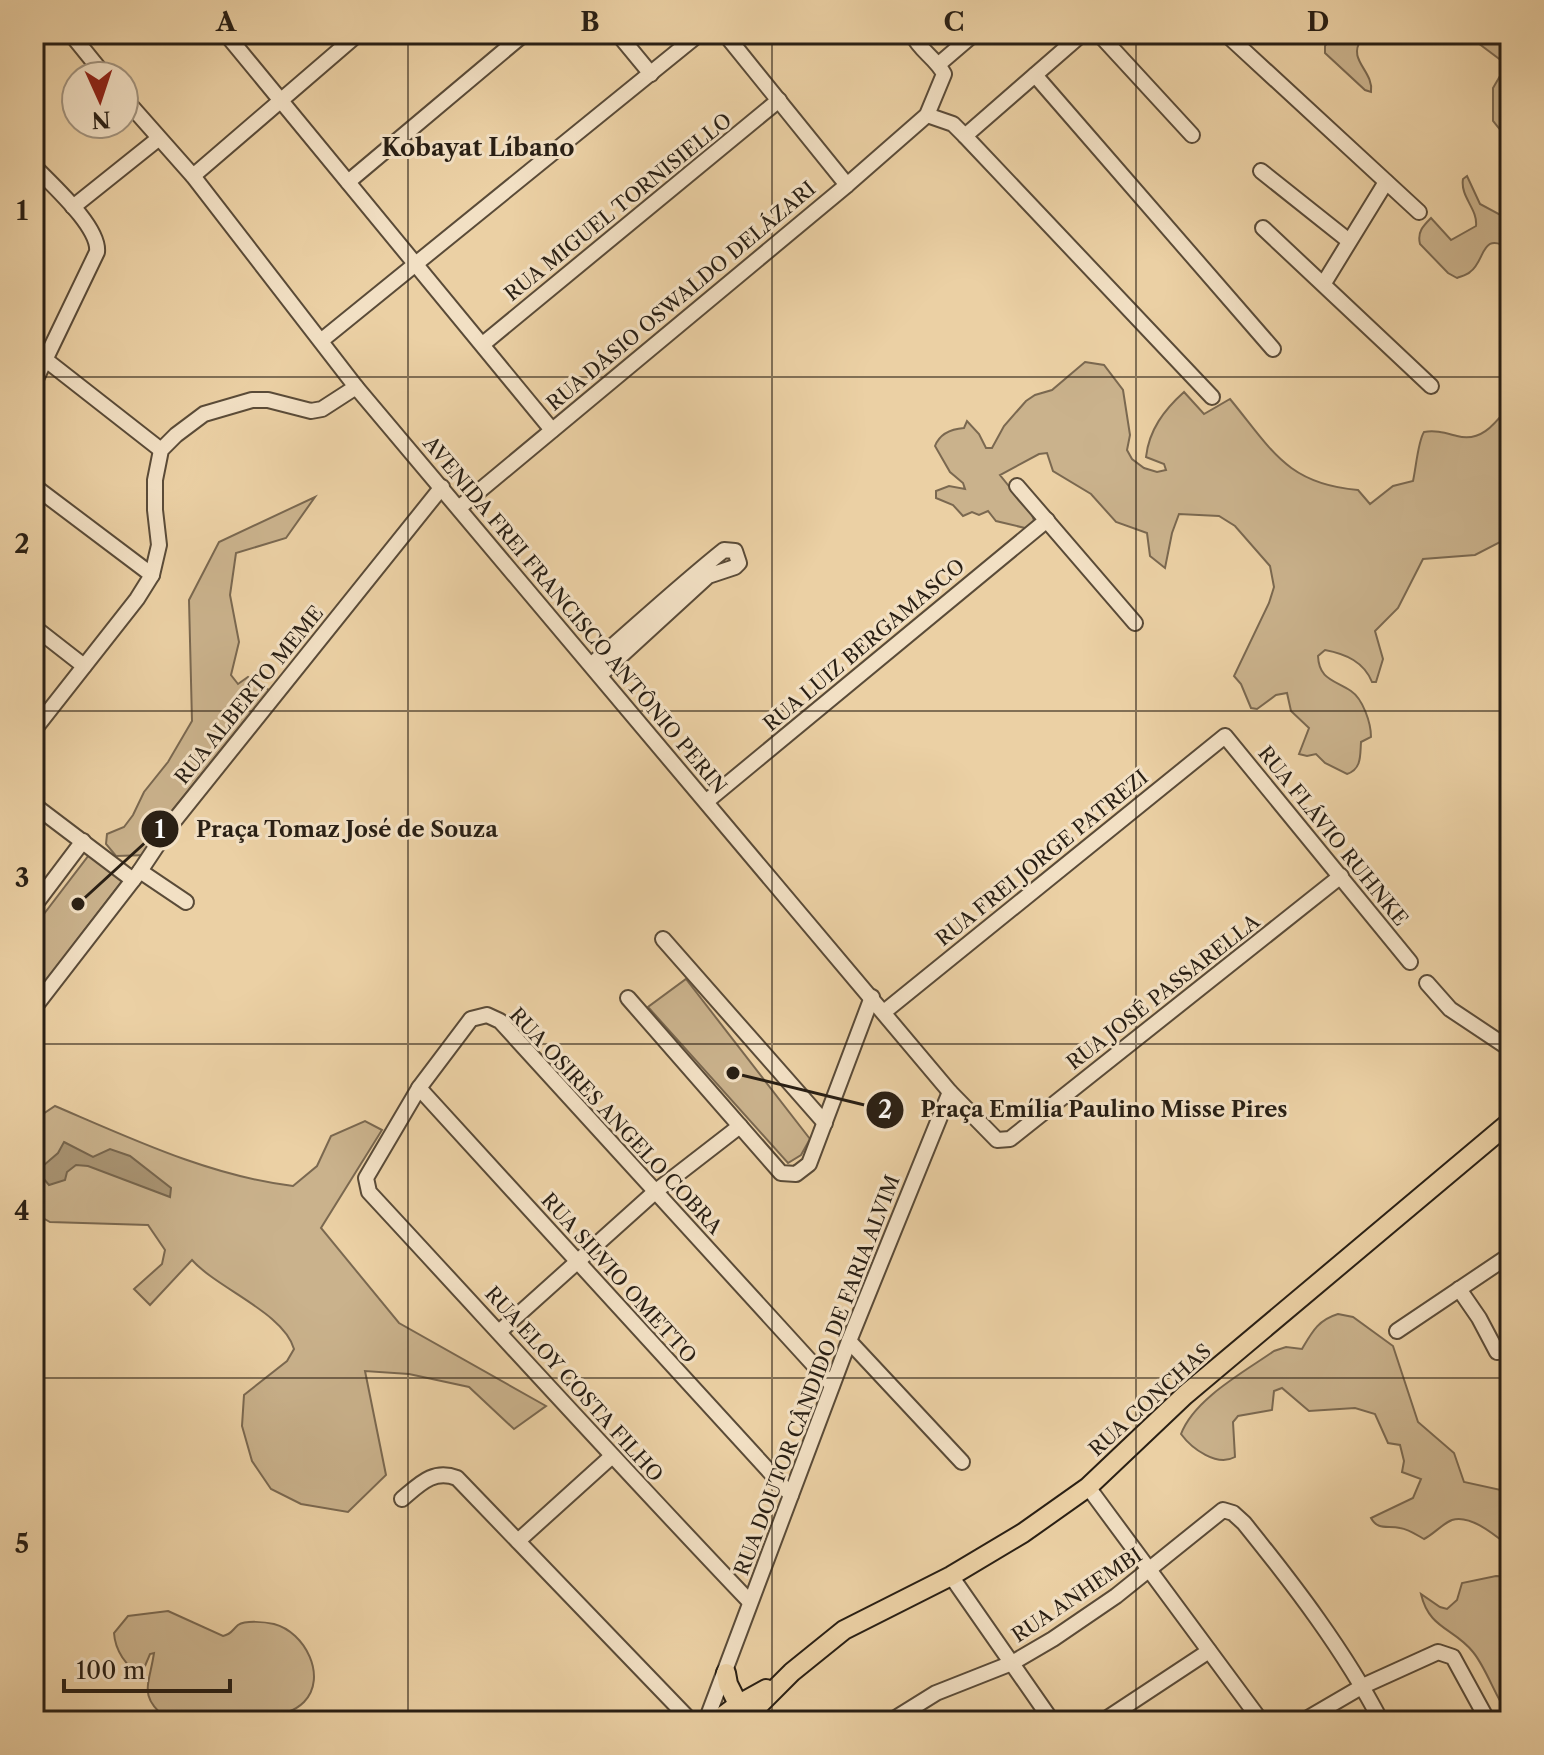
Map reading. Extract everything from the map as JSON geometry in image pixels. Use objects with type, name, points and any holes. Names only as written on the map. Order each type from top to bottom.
[{"type":"main road","name":"RUA CONCHAS","points":[[716,1721],[749,1715],[792,1672],[844,1630],[951,1576],[1023,1533],[1088,1487],[1185,1395],[1510,1122]]},
{"type":"main road","points":[[726,1673],[728,1684],[749,1715]]},
{"type":"street","points":[[71,34],[92,60]]},
{"type":"street","points":[[226,34],[552,430]]},
{"type":"street","points":[[193,176],[358,34]]},
{"type":"street","points":[[348,182],[524,34]]},
{"type":"street","points":[[618,34],[651,74]]},
{"type":"street","points":[[322,340],[699,34]]},
{"type":"street","points":[[725,34],[847,185]]},
{"type":"street","points":[[912,34],[918,46],[939,64],[944,74],[927,115],[953,124],[1212,397]]},
{"type":"street","points":[[939,64],[974,34]]},
{"type":"street","points":[[965,136],[1082,34]]},
{"type":"street","points":[[1099,34],[1192,135]]},
{"type":"street","points":[[1226,34],[1419,212]]},
{"type":"street","points":[[1035,75],[1273,349]]},
{"type":"street","name":"RUA MIGUEL TORNISIELLO","points":[[483,344],[779,100]]},
{"type":"street","name":"RUA DÁSIO OSWALDO DELÁZARI","points":[[460,507],[927,115]]},
{"type":"street","name":"AVENIDA FREI FRANCISCO ANTÔNIO PERIN","points":[[140,117],[193,176],[356,387],[950,1092],[997,1140],[1010,1139]]},
{"type":"street","points":[[73,207],[158,139]]},
{"type":"street","points":[[34,166],[73,207],[95,237],[97,252],[34,383]]},
{"type":"street","points":[[1261,171],[1349,241]]},
{"type":"street","points":[[1324,283],[1386,182]]},
{"type":"street","points":[[1263,228],[1431,386]]},
{"type":"street","points":[[46,360],[161,450]]},
{"type":"street","points":[[34,730],[137,599],[152,575],[159,545],[155,495],[161,450],[204,414],[252,400],[268,400],[311,411],[322,409],[356,387]]},
{"type":"street","points":[[34,486],[152,575]]},
{"type":"street","points":[[1017,486],[1135,623]]},
{"type":"street","name":"RUA ALBERTO MEME","points":[[34,1008],[137,876],[170,826],[442,487]]},
{"type":"street","name":"RUA LUIZ BERGAMASCO","points":[[707,801],[1047,520]]},
{"type":"street","points":[[724,550],[735,551],[739,563],[735,567],[708,576],[596,669],[679,586],[724,550]]},
{"type":"street","points":[[34,627],[84,666]]},
{"type":"street","name":"RUA FLÁVIO RUHNKE","points":[[1225,736],[1410,962]]},
{"type":"street","name":"RUA FREI JORGE PATREZI","points":[[884,1012],[1225,736]]},
{"type":"street","points":[[34,805],[137,876],[186,902]]},
{"type":"street","points":[[34,906],[83,841]]},
{"type":"street","name":"RUA JOSÉ PASSARELLA","points":[[1010,1139],[1341,876]]},
{"type":"street","points":[[663,939],[825,1123]]},
{"type":"street","points":[[1427,983],[1450,1009],[1510,1049]]},
{"type":"street","points":[[628,998],[781,1173],[796,1174],[809,1164],[872,997]]},
{"type":"street","name":"RUA OSIRES ANGELO COBRA","points":[[369,1192],[366,1178],[419,1088],[471,1019],[487,1015],[500,1021],[832,1385]]},
{"type":"street","name":"RUA SILVIO OMETTO","points":[[419,1088],[791,1495]]},
{"type":"street","name":"RUA DOUTOR CÂNDIDO DE FARIA ALVIM","points":[[706,1721],[849,1341],[950,1092]]},
{"type":"street","points":[[499,1332],[656,1191],[740,1126]]},
{"type":"street","name":"RUA ELOY COSTA FILHO","points":[[369,1192],[611,1457],[750,1602]]},
{"type":"street","points":[[1397,1331],[1510,1255]]},
{"type":"street","points":[[1459,1289],[1497,1352]]},
{"type":"street","points":[[849,1341],[962,1462]]},
{"type":"street","points":[[518,1541],[611,1457]]},
{"type":"street","points":[[402,1499],[426,1479],[438,1474],[457,1478],[691,1721]]},
{"type":"street","points":[[1088,1487],[1261,1721]]},
{"type":"street","name":"RUA ANHEMBI","points":[[891,1721],[936,1693],[1012,1663],[1084,1619],[1150,1570],[1219,1512],[1233,1513],[1310,1608],[1363,1686]]},
{"type":"street","points":[[951,1576],[1052,1721]]},
{"type":"street","points":[[1103,1721],[1209,1651]]},
{"type":"street","points":[[1303,1721],[1363,1686],[1432,1653],[1444,1652],[1453,1657],[1488,1721]]},
{"type":"street","points":[[1363,1686],[1381,1721]]},
{"type":"shaded area","points":[[1334,34],[1360,34],[1357,54],[1369,78],[1371,92],[1325,53],[1325,46]]},
{"type":"shaded area","points":[[1466,34],[1485,34],[1499,39],[1510,49],[1510,67]]},
{"type":"shaded area","points":[[1510,71],[1510,142],[1493,121],[1493,88],[1500,76]]},
{"type":"shaded area","points":[[1467,176],[1480,204],[1510,220],[1510,249],[1500,244],[1488,245],[1475,267],[1457,278],[1448,273],[1420,244],[1419,236],[1431,218],[1451,240],[1476,226],[1463,185],[1463,179]]},
{"type":"shaded area","points":[[1085,362],[1104,365],[1123,390],[1130,435],[1127,450],[1132,459],[1144,468],[1157,472],[1166,470],[1164,464],[1146,457],[1150,438],[1170,406],[1184,392],[1204,414],[1230,399],[1270,449],[1297,472],[1334,486],[1358,490],[1370,504],[1393,486],[1413,481],[1424,432],[1466,437],[1481,434],[1510,405],[1510,537],[1475,555],[1423,559],[1398,608],[1375,631],[1383,659],[1376,682],[1372,682],[1359,664],[1347,657],[1325,650],[1318,656],[1325,675],[1355,695],[1368,718],[1371,737],[1361,742],[1359,761],[1352,772],[1347,774],[1325,763],[1316,754],[1299,754],[1309,728],[1291,711],[1287,693],[1276,695],[1257,709],[1251,708],[1241,684],[1234,676],[1274,587],[1270,566],[1235,526],[1219,516],[1179,514],[1165,568],[1150,556],[1147,533],[1116,522],[1091,494],[1053,471],[1047,453],[1039,454],[1000,475],[1032,515],[1036,526],[1029,529],[996,521],[988,511],[963,516],[953,505],[936,498],[936,491],[949,486],[965,489],[963,483],[950,472],[935,446],[943,435],[964,428],[967,421],[986,448],[992,448],[1004,426],[1026,401],[1052,390]]},
{"type":"shaded area","points":[[315,497],[286,538],[236,553],[230,595],[239,642],[231,675],[238,684],[248,677],[269,690],[158,828],[147,855],[116,856],[106,844],[107,834],[124,827],[192,721],[189,600],[219,542]]},
{"type":"shaded area","points":[[89,855],[122,881],[34,996],[34,927]]},
{"type":"shaded area","points":[[686,979],[810,1139],[801,1155],[788,1163],[648,1007]]},
{"type":"shaded area","points":[[55,1106],[202,1165],[293,1186],[317,1166],[331,1136],[365,1121],[382,1130],[321,1228],[399,1323],[546,1406],[514,1429],[469,1387],[409,1374],[365,1371],[386,1475],[348,1512],[301,1504],[271,1489],[252,1461],[242,1426],[244,1395],[287,1361],[294,1349],[288,1336],[278,1324],[192,1260],[150,1305],[134,1289],[162,1264],[165,1250],[148,1225],[50,1222],[34,1213],[34,1120]]},
{"type":"shaded area","points":[[64,1142],[93,1157],[110,1149],[130,1156],[171,1188],[170,1197],[88,1166],[76,1165],[67,1172],[65,1180],[49,1185],[37,1171],[58,1153]]},
{"type":"shaded area","points":[[1338,1314],[1353,1317],[1393,1346],[1418,1422],[1454,1453],[1464,1482],[1510,1492],[1510,1547],[1483,1527],[1467,1520],[1452,1520],[1424,1539],[1406,1530],[1380,1526],[1374,1522],[1371,1518],[1413,1498],[1421,1479],[1402,1472],[1404,1461],[1400,1445],[1388,1443],[1375,1414],[1355,1408],[1309,1411],[1282,1388],[1274,1391],[1272,1410],[1238,1416],[1233,1422],[1235,1457],[1221,1460],[1205,1455],[1181,1434],[1197,1409],[1221,1387],[1274,1351],[1286,1347],[1302,1349],[1320,1323]]},
{"type":"shaded area","points":[[1496,1576],[1510,1577],[1510,1717],[1478,1659],[1466,1644],[1436,1621],[1421,1594],[1447,1609],[1457,1600],[1462,1583]]},
{"type":"shaded area","points":[[168,1611],[223,1636],[246,1622],[270,1623],[285,1629],[295,1636],[310,1657],[314,1680],[311,1692],[297,1708],[246,1721],[167,1719],[149,1697],[148,1682],[154,1653],[150,1654],[142,1673],[136,1671],[122,1658],[114,1633],[128,1616]]},
{"type":"place","name":"Praça Tomaz José de Souza","points":[[78,904]]},
{"type":"place","name":"Praça Emília Paulino Misse Pires","points":[[733,1073]]},
{"type":"district","name":"Kobayat Líbano","points":[[478,147]]}]
